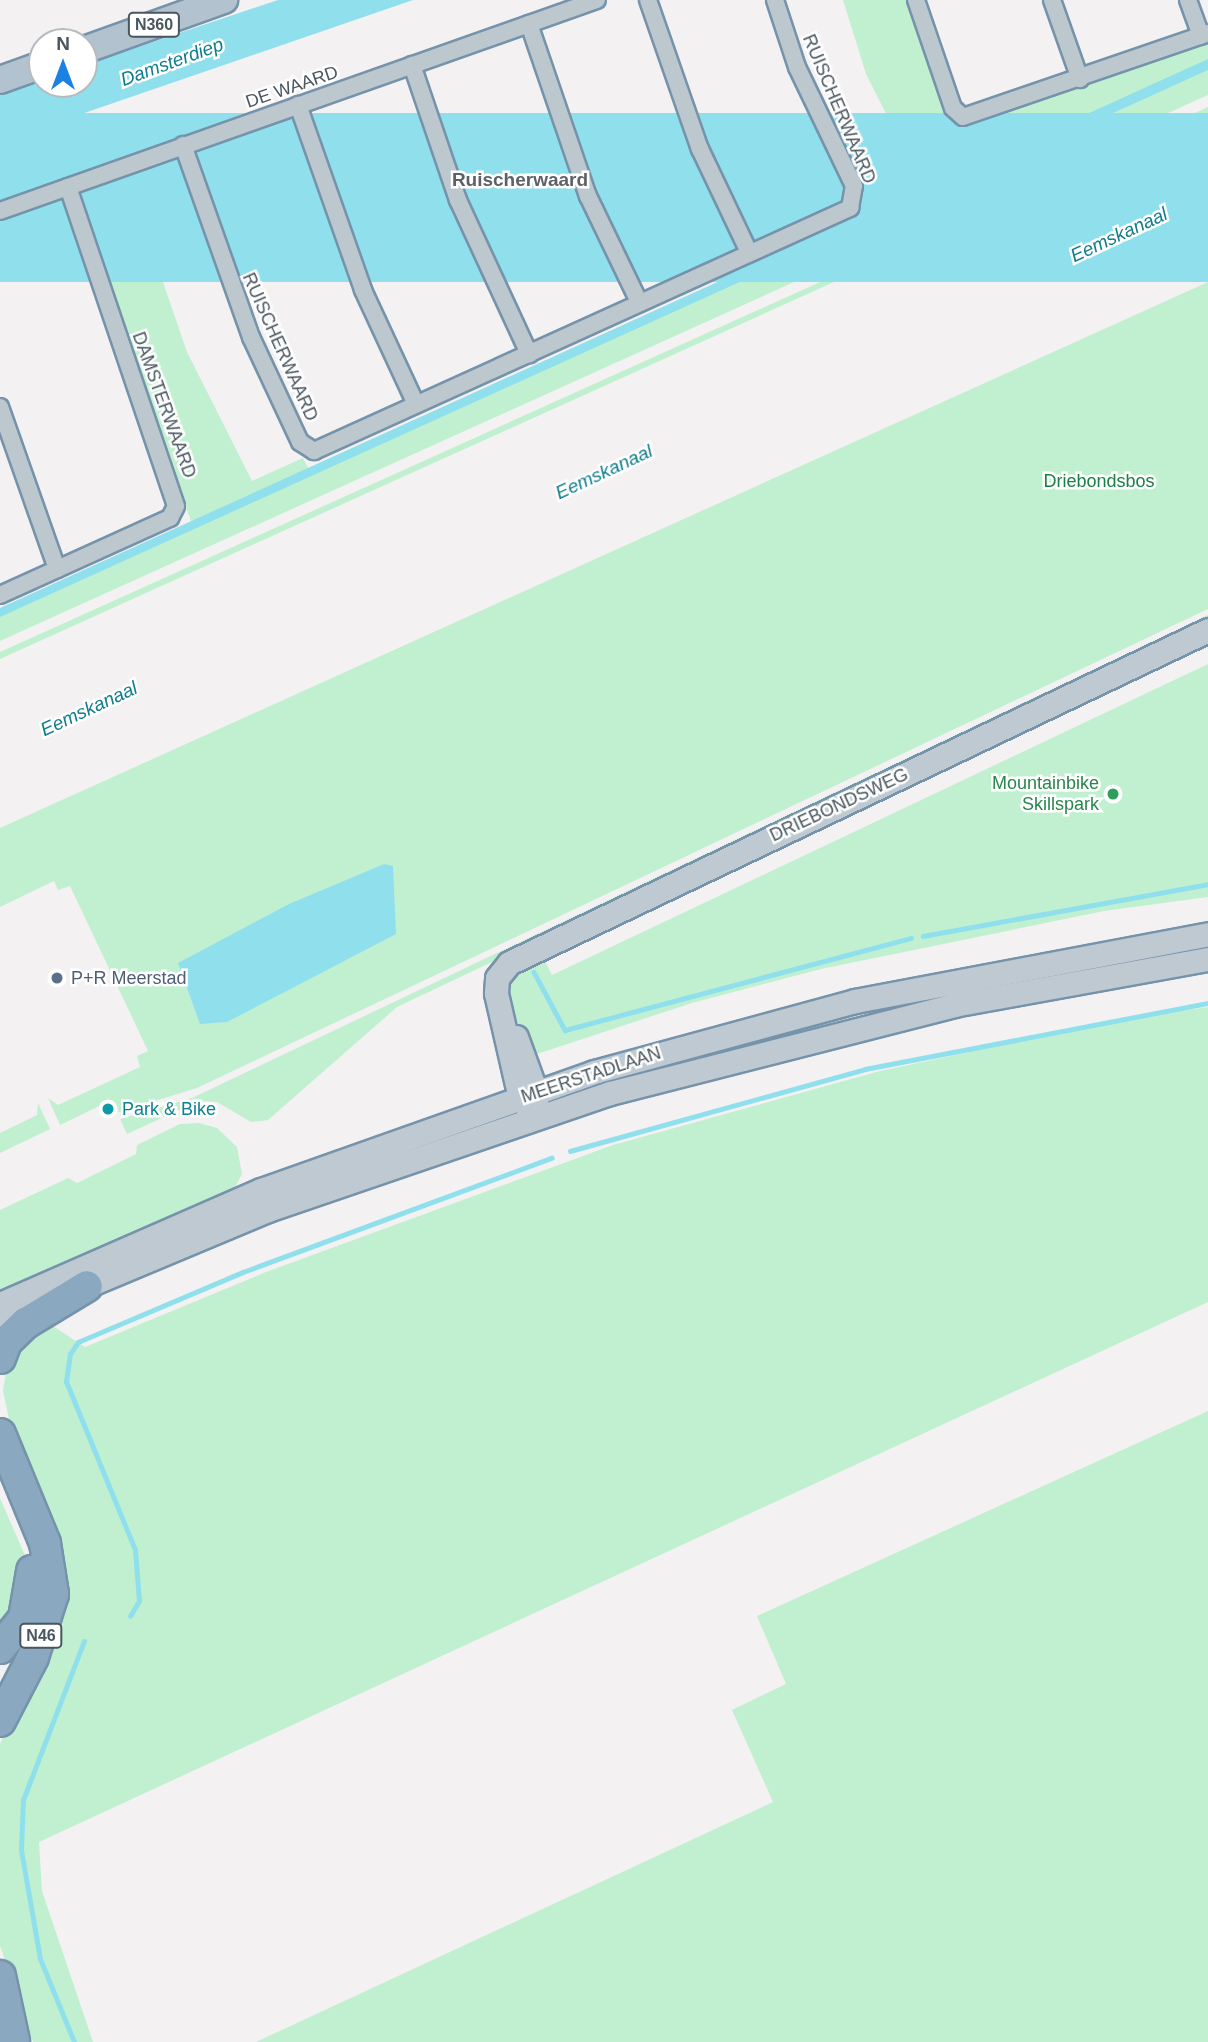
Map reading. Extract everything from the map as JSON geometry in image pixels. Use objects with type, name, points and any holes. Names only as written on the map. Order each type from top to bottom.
[{"type":"highway","points":[[0,1358],[6,1342],[26,1323],[87,1286]]},
{"type":"highway","name":"N46","points":[[0,1434],[45,1543],[53,1594],[33,1657],[0,1721]]},
{"type":"highway","name":"N46","points":[[0,1472],[29,1549],[33,1581],[24,1618],[0,1648]]},
{"type":"highway","points":[[0,1976],[14,2041]]},
{"type":"highway","points":[[0,2006],[14,2041]]},
{"type":"main road","name":"N360","points":[[98,45],[224,0]]},
{"type":"main road","points":[[0,80],[28,70]]},
{"type":"main road","name":"DRIEBONDSWEG","points":[[535,1118],[498,1000],[497,978],[521,955],[1208,630]]},
{"type":"main road","name":"MEERSTADLAAN","points":[[0,1304],[261,1190],[528,1095],[686,1044],[855,1001],[1208,934]]},
{"type":"main road","name":"MEERSTADLAAN","points":[[0,1325],[268,1210],[535,1118],[732,1059],[954,1005],[1208,959]]},
{"type":"street","name":"DE WAARD","points":[[0,211],[597,0]]},
{"type":"street","points":[[648,0],[700,149],[749,252]]},
{"type":"street","name":"RUISCHERWAARD","points":[[183,145],[251,337],[305,447],[323,449],[639,302],[850,208],[856,194],[797,67],[775,0]]},
{"type":"street","points":[[916,0],[953,108],[963,117],[1204,35],[1188,0]]},
{"type":"street","points":[[1052,0],[1080,79]]},
{"type":"street","points":[[529,24],[588,196],[639,302]]},
{"type":"street","points":[[412,65],[467,221],[529,354]]},
{"type":"street","points":[[298,106],[363,290],[416,404]]},
{"type":"street","name":"DAMSTERWAARD","points":[[0,595],[170,518],[176,506],[68,187]]},
{"type":"street","points":[[0,407],[57,569]]},
{"type":"green space","points":[[843,0],[910,0],[957,130],[1208,38],[1208,95],[0,641],[0,614],[193,527],[74,189],[125,171],[187,352],[252,481],[303,458],[311,473],[927,195],[866,74]]},
{"type":"green space","points":[[1208,107],[1208,113],[0,659],[0,652]]},
{"type":"green space","name":"Driebondsbos","points":[[1208,282],[1208,609],[197,1088],[119,1112],[112,1100],[60,1125],[48,1098],[58,1105],[140,1067],[137,1056],[148,1051],[70,886],[58,890],[54,881],[0,907],[0,828]]},
{"type":"green space","points":[[1208,615],[1208,623],[397,1007],[268,1120],[251,1122],[217,1102],[199,1101],[127,1134],[120,1119],[192,1098]]},
{"type":"green space","points":[[1208,664],[1208,897],[1104,911],[821,969],[692,1003],[531,1056],[505,994],[518,966],[542,955],[552,975]]},
{"type":"green space","points":[[1208,1007],[1208,1302],[39,1842],[42,1891],[93,2042],[33,2042],[0,1946],[0,1744],[51,1630],[3,1390],[9,1356],[44,1320],[85,1347],[266,1272],[613,1145],[880,1071],[1129,1018]]},
{"type":"green space","points":[[38,1103],[50,1129],[0,1153],[0,1133],[37,1115]]},
{"type":"green space","points":[[199,1123],[217,1128],[237,1147],[242,1174],[234,1189],[0,1293],[0,1210],[68,1178],[77,1183],[136,1154],[137,1145],[180,1124]]},
{"type":"green space","points":[[1208,1411],[1208,2042],[256,2042],[773,1802],[732,1710],[786,1684],[757,1616]]},
{"type":"green space","points":[[0,1498],[27,1560],[22,1597],[0,1636]]},
{"type":"water","name":"Damsterdiep","points":[[278,0],[413,0],[0,142],[0,95],[28,85],[28,98],[98,98],[98,60]]},
{"type":"water","points":[[1208,59],[1208,70],[0,617],[0,608]]},
{"type":"water","name":"Eemskanaal","points":[[0,113],[1208,113],[1208,282],[0,282]]},
{"type":"water","points":[[384,864],[393,866],[396,934],[227,1022],[200,1024],[178,963],[289,904]]},
{"type":"waterway","points":[[923,936],[1208,884]]},
{"type":"waterway","points":[[534,972],[565,1030],[911,938]]},
{"type":"waterway","points":[[570,1151],[865,1069],[1208,1003]]},
{"type":"waterway","points":[[130,1616],[139,1601],[135,1550],[66,1382],[70,1354],[78,1342],[243,1272],[552,1158]]},
{"type":"waterway","points":[[74,2042],[40,1959],[21,1850],[23,1800],[84,1641]]},
{"type":"place","name":"Mountainbike Skillspark","points":[[1113,794]]},
{"type":"place","name":"P+R Meerstad","points":[[57,978]]},
{"type":"place","name":"Park & Bike","points":[[108,1109]]},
{"type":"district","name":"Ruischerwaard","points":[[520,180]]}]
